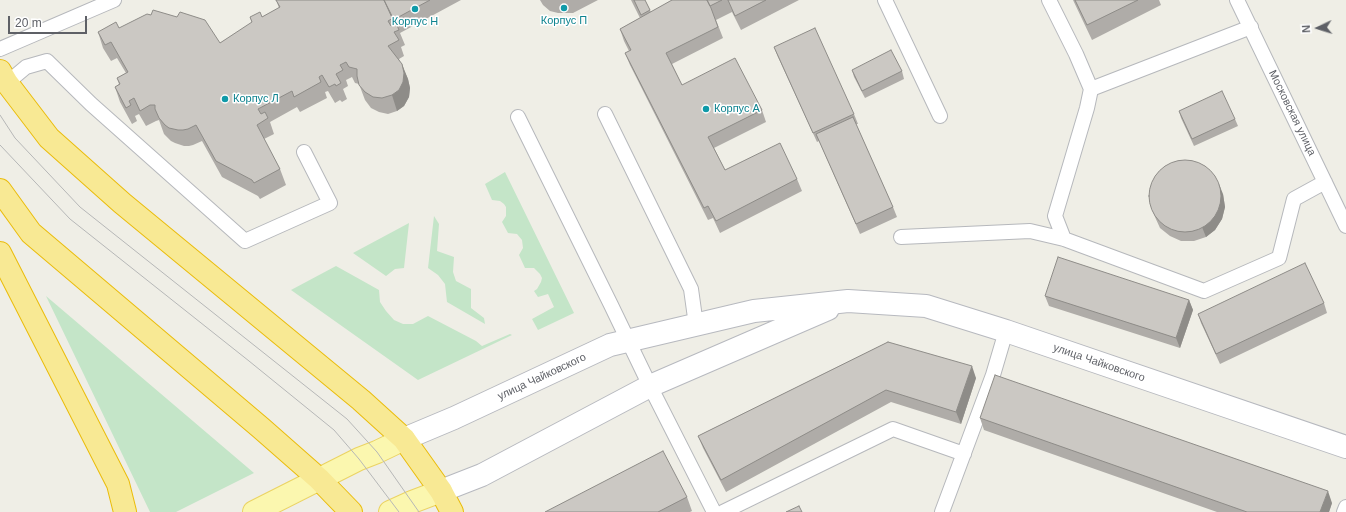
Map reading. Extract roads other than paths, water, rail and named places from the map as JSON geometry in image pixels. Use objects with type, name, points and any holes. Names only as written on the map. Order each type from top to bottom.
[{"type":"highway","points":[[4,77],[49,138],[122,203],[360,400],[404,439],[441,491],[452,512]]},
{"type":"highway","points":[[0,190],[31,233],[261,428],[319,479],[351,512]]},
{"type":"highway","points":[[0,254],[118,484],[125,512]]},
{"type":"main road","name":"улица Чайковского","points":[[390,512],[482,475],[650,386],[848,301]]},
{"type":"main road","name":"улица Чайковского","points":[[254,512],[358,459],[454,418],[610,345],[754,311],[848,301],[926,306],[1006,331],[1346,447]]},
{"type":"lane","points":[[0,49],[114,0]]},
{"type":"lane","points":[[885,0],[940,116]]},
{"type":"lane","points":[[1049,0],[1076,54],[1091,89],[1087,108],[1055,216],[1064,239]]},
{"type":"lane","name":"Московская улица","points":[[1237,0],[1346,226]]},
{"type":"lane","points":[[1091,89],[1251,27]]},
{"type":"lane","points":[[4,77],[46,61],[90,104],[245,241],[330,203],[304,152]]},
{"type":"lane","points":[[605,114],[691,288],[696,325]]},
{"type":"lane","points":[[518,117],[608,298],[627,340],[714,512]]},
{"type":"lane","points":[[901,237],[1030,230],[1064,239],[1204,291],[1279,258],[1294,200],[1325,182]]},
{"type":"lane","points":[[942,512],[993,375],[1006,331]]},
{"type":"lane","points":[[723,512],[893,429],[964,454]]},
{"type":"lane","points":[[1344,512],[1346,507]]},
{"type":"tram line","points":[[0,115],[15,138],[80,207],[347,419],[377,452],[419,512]]},
{"type":"tram line","points":[[0,145],[70,219],[334,430],[359,459],[399,512]]},
{"type":"place","name":"Корпус П","points":[[564,8]]},
{"type":"place","name":"Корпус Н","points":[[415,9]]},
{"type":"place","name":"Корпус Л","points":[[225,99]]},
{"type":"place","name":"Корпус А","points":[[706,109]]}]
